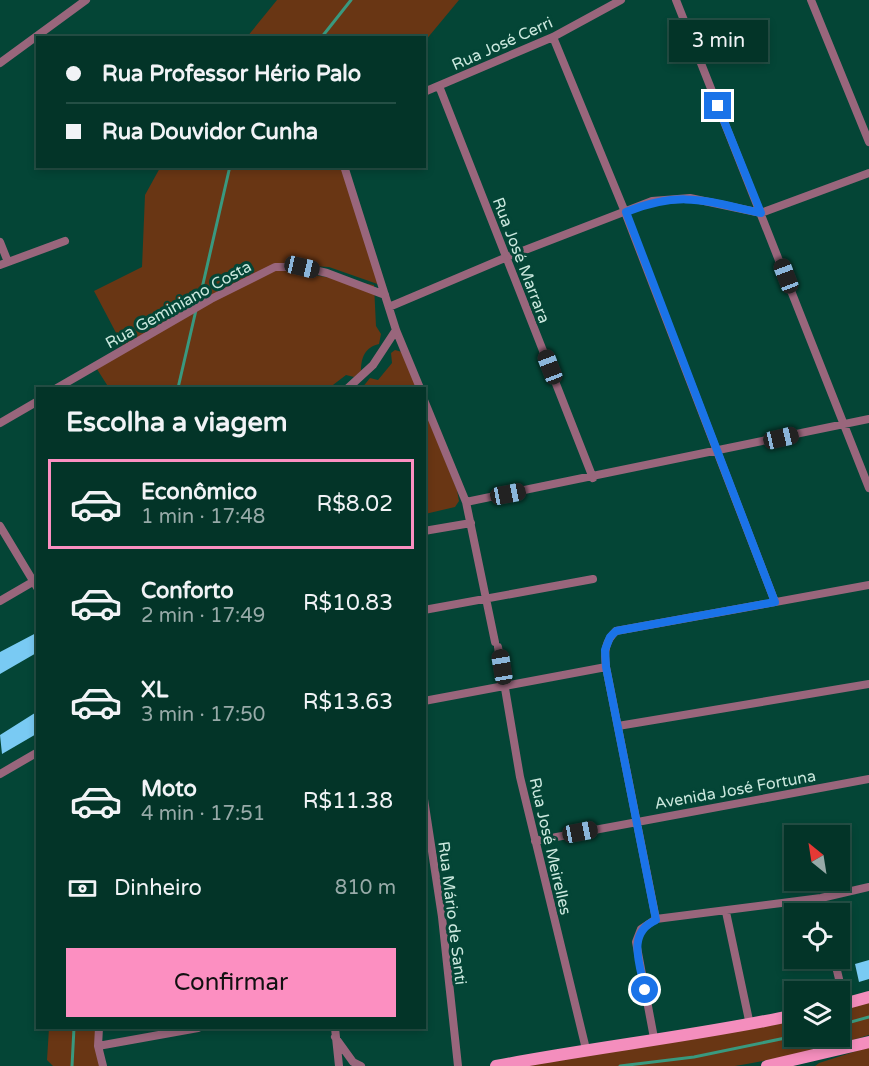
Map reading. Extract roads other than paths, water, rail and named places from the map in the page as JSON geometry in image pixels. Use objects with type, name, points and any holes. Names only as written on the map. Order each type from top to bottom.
[{"type":"main road","points":[[850,1002],[869,997]]},
{"type":"main road","points":[[496,1066],[784,1017]]},
{"type":"main road","points":[[767,1066],[795,1063],[869,1041]]},
{"type":"street","points":[[37,36],[86,0]]},
{"type":"street","name":"Rua José Cerri","points":[[426,91],[553,37],[621,0]]},
{"type":"street","points":[[676,0],[869,488]]},
{"type":"street","points":[[811,0],[869,142]]},
{"type":"street","points":[[0,63],[36,37]]},
{"type":"street","points":[[553,37],[626,212],[775,602]]},
{"type":"street","name":"Rua José Marrara","points":[[439,86],[593,478]]},
{"type":"street","points":[[345,168],[396,330],[420,387]]},
{"type":"street","points":[[389,307],[507,256],[652,201],[690,198],[761,213],[869,173]]},
{"type":"street","points":[[0,242],[4,263],[65,241]]},
{"type":"street","name":"Rua Geminiano Costa","points":[[59,387],[212,298],[275,267],[302,267],[327,273],[385,295]]},
{"type":"street","points":[[349,387],[373,365],[396,330]]},
{"type":"street","points":[[0,423],[36,401]]},
{"type":"street","name":"Rua José Meirelles","points":[[426,405],[466,502],[485,598],[497,644],[520,777],[586,1049]]},
{"type":"street","points":[[466,502],[717,453],[869,419]]},
{"type":"street","points":[[426,531],[471,523]]},
{"type":"street","points":[[0,526],[36,583],[0,601]]},
{"type":"street","points":[[426,610],[594,579]]},
{"type":"street","points":[[656,920],[606,667],[605,650],[610,637],[616,631],[869,585]]},
{"type":"street","points":[[426,701],[606,667]]},
{"type":"street","points":[[618,726],[869,684]]},
{"type":"street","points":[[0,774],[36,753]]},
{"type":"street","name":"Avenida José Fortuna","points":[[535,841],[869,779]]},
{"type":"street","name":"Rua Mário de Santi","points":[[426,813],[442,917],[458,1066]]},
{"type":"street","points":[[654,1038],[636,942],[641,929],[656,920],[821,898],[869,887]]},
{"type":"street","points":[[821,898],[822,903]]},
{"type":"street","points":[[726,912],[750,1024]]},
{"type":"street","points":[[99,1029],[98,1046],[103,1066]]},
{"type":"street","points":[[98,1046],[192,1029]]},
{"type":"street","points":[[335,1029],[339,1066]]},
{"type":"street","points":[[335,1037],[353,1062],[361,1066]]},
{"type":"waterway","points":[[323,36],[351,0]]},
{"type":"waterway","points":[[200,297],[230,168]]},
{"type":"waterway","points":[[178,387],[196,310]]},
{"type":"waterway","points":[[850,1022],[869,1017]]},
{"type":"waterway","points":[[72,1066],[74,1029]]},
{"type":"waterway","points":[[620,1066],[694,1057],[784,1038]]}]
